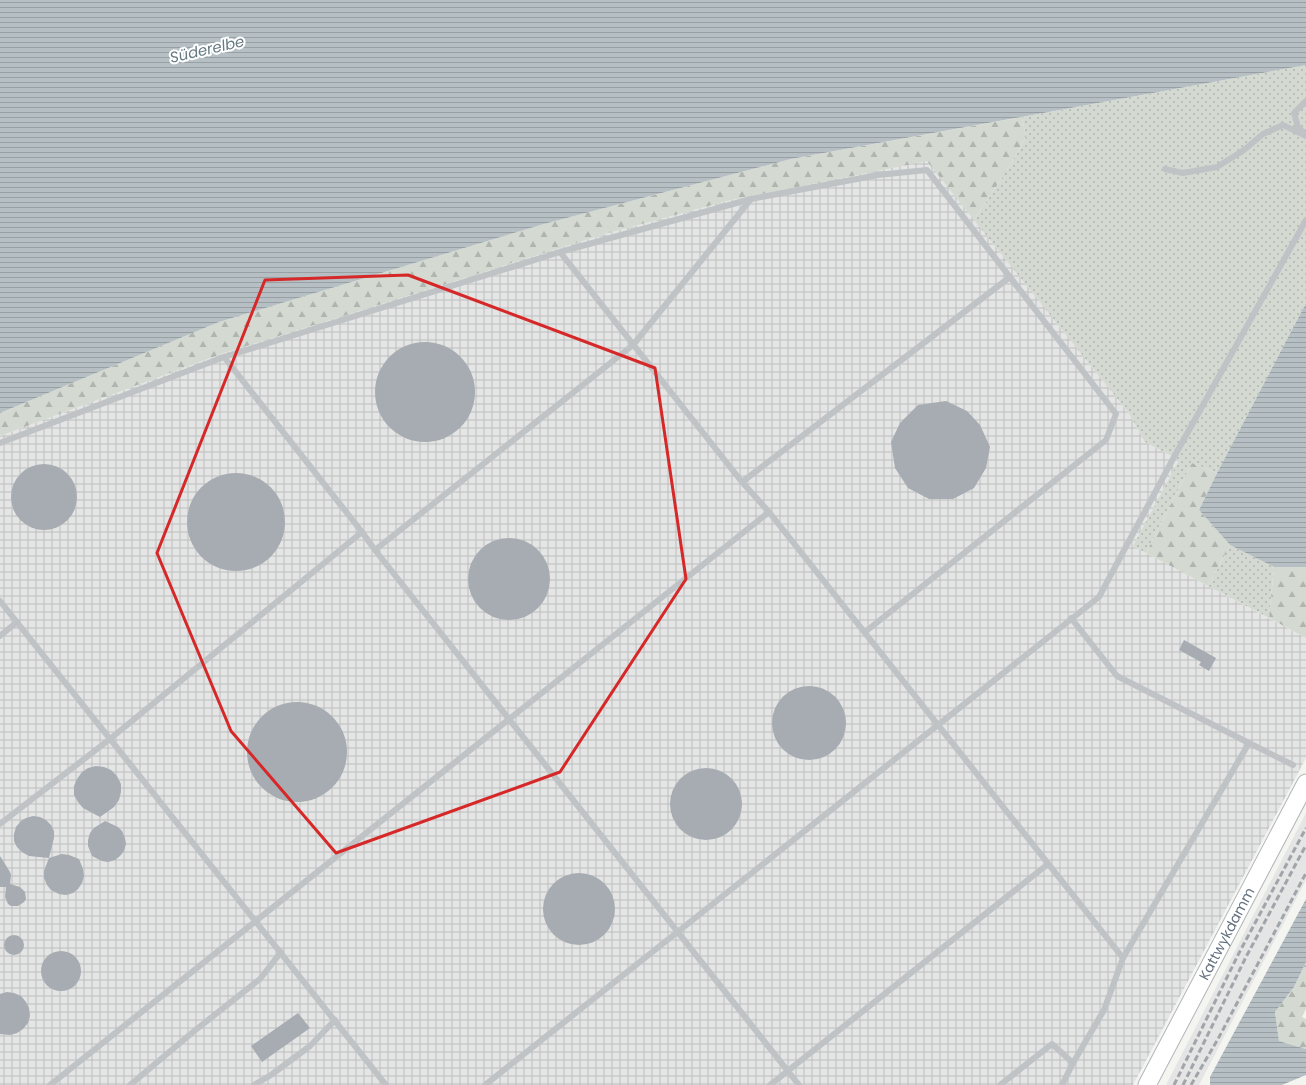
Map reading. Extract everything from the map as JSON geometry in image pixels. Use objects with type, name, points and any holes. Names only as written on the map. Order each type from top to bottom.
[{"type":"main road","name":"Kattwykdamm","points":[[1147,1085],[1306,783]]},
{"type":"lane","points":[[1306,100],[1294,113],[1298,127],[1306,136]]},
{"type":"lane","points":[[1165,169],[1183,173],[1217,167],[1244,150],[1263,134],[1283,125],[1306,136]]},
{"type":"lane","points":[[0,443],[224,356],[560,252],[751,199],[878,174],[926,170],[1116,414],[1106,440],[865,632]]},
{"type":"lane","points":[[375,550],[634,345],[751,199]]},
{"type":"lane","points":[[485,1085],[1099,597],[1174,457],[1306,220]]},
{"type":"lane","points":[[560,252],[742,482],[769,512],[865,632],[1122,958]]},
{"type":"lane","points":[[742,482],[1010,277]]},
{"type":"lane","points":[[224,356],[375,550],[799,1085]]},
{"type":"lane","points":[[50,1085],[769,512]]},
{"type":"lane","points":[[0,824],[110,739],[362,532]]},
{"type":"lane","points":[[0,601],[386,1085]]},
{"type":"lane","points":[[1071,618],[1117,676],[1293,765]]},
{"type":"lane","points":[[0,636],[17,622]]},
{"type":"lane","points":[[1062,1085],[1104,1010],[1122,958],[1249,743]]},
{"type":"lane","points":[[770,1085],[1048,864]]},
{"type":"lane","points":[[130,1085],[193,1032],[260,979],[281,952]]},
{"type":"lane","points":[[254,1085],[271,1075],[310,1046],[334,1020]]},
{"type":"lane","points":[[1000,1085],[1052,1044],[1073,1063]]},
{"type":"highlighted area","points":[[408,275],[655,368],[686,579],[560,772],[336,853],[231,731],[157,553],[265,280]]},
{"type":"shaded area","points":[[927,160],[1128,412],[1145,442],[1179,460],[1133,546],[1306,638],[1306,758],[1133,1085],[0,1085],[0,436],[224,353],[605,234],[727,201]]},
{"type":"shaded area","points":[[1306,813],[1306,880],[1199,1085],[1166,1085]]},
{"type":"green space","points":[[1306,65],[1306,303],[1217,473],[1192,463],[1146,553],[1133,546],[1179,460],[1145,442],[1128,412],[974,220],[1009,167],[1026,137],[1022,117]]},
{"type":"green space","points":[[1022,117],[1026,137],[1009,167],[974,220],[927,161],[727,201],[605,234],[224,353],[0,436],[0,413],[219,322],[544,224],[791,159]]},
{"type":"green space","points":[[1192,463],[1217,473],[1199,510],[1230,545],[1208,586],[1146,553]]},
{"type":"green space","points":[[1230,545],[1274,567],[1269,618],[1208,586]]},
{"type":"green space","points":[[1274,567],[1306,567],[1306,638],[1269,618]]},
{"type":"green space","points":[[1306,962],[1306,1009],[1302,1017],[1306,1019],[1306,1049],[1279,1041],[1275,1012],[1294,987]]},
{"type":"water","name":"Süderelbe","points":[[0,0],[1306,0],[1306,65],[791,159],[544,224],[219,322],[0,413]]},
{"type":"water","points":[[1306,303],[1306,567],[1274,567],[1230,545],[1199,510]]},
{"type":"water","points":[[1306,899],[1306,962],[1294,987],[1275,1012],[1279,1041],[1306,1049],[1306,1075],[1282,1085],[1210,1085],[1210,1077]]},
{"type":"building","points":[[425,342],[435,343],[453,350],[467,364],[474,382],[474,402],[467,420],[453,434],[435,441],[425,442],[415,441],[397,434],[383,420],[376,402],[375,392],[376,382],[383,364],[397,350],[415,343]]},
{"type":"building","points":[[946,401],[967,411],[980,425],[990,447],[986,468],[974,488],[953,499],[929,499],[908,488],[895,468],[891,442],[900,423],[918,405]]},
{"type":"building","points":[[37,464],[51,464],[63,469],[72,478],[77,490],[75,510],[68,521],[51,530],[37,530],[25,525],[16,516],[11,504],[11,490],[16,478],[25,469]]},
{"type":"building","points":[[236,473],[255,477],[270,488],[281,503],[285,522],[281,541],[270,556],[255,567],[236,571],[217,567],[202,556],[191,541],[187,522],[191,503],[202,488],[217,477]]},
{"type":"building","points":[[501,538],[517,538],[532,545],[543,556],[550,571],[550,587],[547,595],[538,608],[525,617],[517,620],[501,620],[486,613],[475,602],[468,587],[468,571],[475,556],[486,545]]},
{"type":"building","points":[[1184,640],[1216,658],[1209,671],[1199,665],[1201,662],[1179,650]]},
{"type":"building","points":[[809,686],[823,689],[835,697],[843,709],[846,723],[843,737],[835,749],[823,757],[809,760],[795,757],[783,749],[775,737],[772,723],[775,709],[783,697],[795,689]]},
{"type":"building","points":[[297,702],[307,703],[325,710],[339,724],[346,742],[346,762],[339,780],[325,794],[307,801],[297,802],[287,801],[269,794],[255,780],[248,762],[247,752],[248,742],[255,724],[269,710],[287,703]]},
{"type":"building","points":[[96,766],[111,770],[117,776],[121,784],[119,800],[114,807],[100,817],[83,808],[74,795],[74,786],[82,772],[88,768]]},
{"type":"building","points":[[699,768],[713,768],[720,770],[732,778],[740,790],[742,804],[740,818],[732,830],[720,838],[713,840],[699,840],[692,838],[680,830],[672,818],[670,811],[670,797],[672,790],[680,778],[692,770]]},
{"type":"building","points":[[33,816],[46,820],[54,831],[54,838],[49,858],[29,856],[17,847],[14,841],[16,827],[21,821]]},
{"type":"building","points":[[105,821],[118,827],[122,831],[126,844],[124,851],[120,856],[115,860],[108,862],[92,856],[88,846],[90,833],[94,828]]},
{"type":"building","points":[[62,854],[79,859],[84,876],[78,889],[73,893],[66,895],[59,894],[51,890],[44,878],[44,871],[49,858]]},
{"type":"building","points":[[0,856],[10,872],[10,884],[20,887],[25,892],[26,899],[18,906],[11,906],[8,904],[5,897],[6,887],[0,887]]},
{"type":"building","points":[[579,873],[599,879],[609,889],[615,909],[609,929],[599,939],[579,945],[559,939],[549,929],[543,909],[549,889],[559,879]]},
{"type":"building","points":[[14,935],[21,938],[24,945],[21,952],[14,955],[7,952],[4,945],[7,938]]},
{"type":"building","points":[[65,951],[72,954],[78,960],[81,971],[80,979],[72,988],[65,991],[57,991],[50,988],[42,979],[41,967],[44,960],[53,952]]},
{"type":"building","points":[[7,992],[21,996],[29,1008],[30,1016],[28,1023],[23,1029],[10,1035],[0,1034],[0,994]]},
{"type":"building","points":[[298,1013],[310,1028],[262,1062],[251,1046]]},
{"type":"railway","points":[[1174,1085],[1239,953],[1306,828]]},
{"type":"railway","points":[[1183,1085],[1246,957],[1306,845]]},
{"type":"railway","points":[[1191,1085],[1218,1039],[1306,873]]}]
